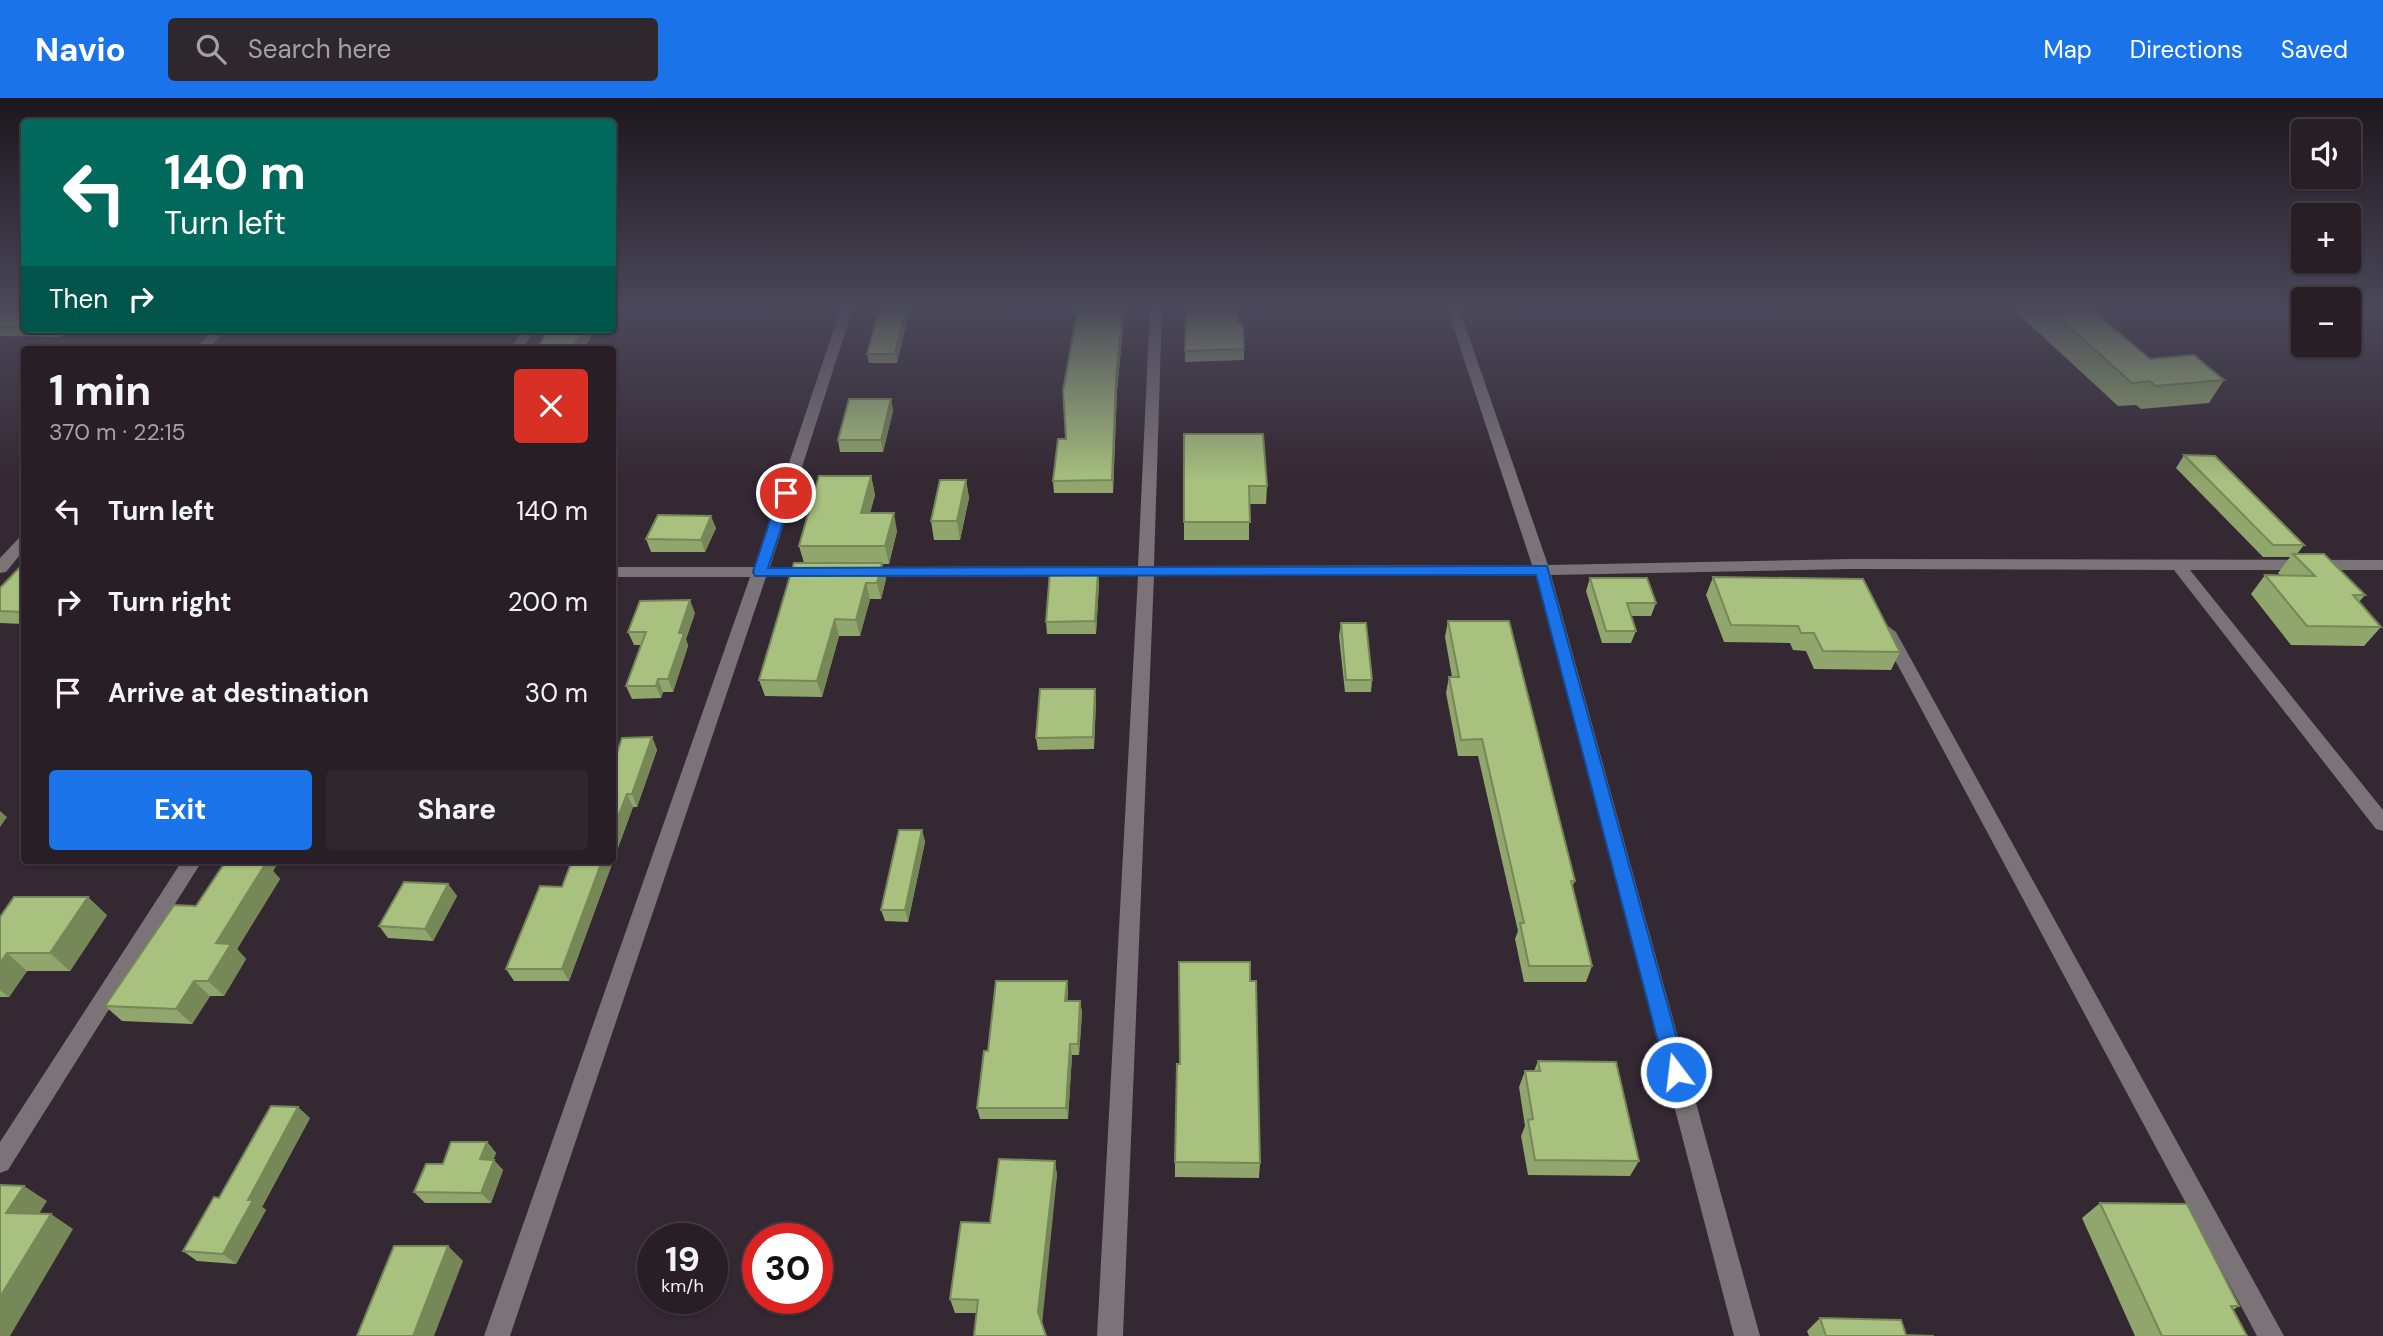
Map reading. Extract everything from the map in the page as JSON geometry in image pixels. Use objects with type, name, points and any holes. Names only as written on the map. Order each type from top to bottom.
[{"type":"street","points":[[497,1336],[828,366]]},
{"type":"street","points":[[1110,1336],[1154,366]]},
{"type":"street","points":[[1472,366],[1542,570],[1747,1336]]},
{"type":"street","points":[[0,569],[21,544]]},
{"type":"street","points":[[616,572],[1542,570],[1851,565],[2383,565]]},
{"type":"street","points":[[1851,565],[1865,589]]},
{"type":"street","points":[[2179,566],[2383,824]]},
{"type":"street","points":[[0,569],[21,571]]},
{"type":"street","points":[[1878,613],[2271,1336]]},
{"type":"street","points":[[0,1162],[190,864]]},
{"type":"building","points":[[1067,366],[1117,366],[1112,480],[1053,481],[1058,439],[1066,439],[1063,390]]},
{"type":"building","points":[[2113,366],[2207,366],[2224,380],[2155,386],[2150,381],[2132,383]]},
{"type":"building","points":[[849,399],[891,399],[881,440],[838,440]]},
{"type":"building","points":[[1184,434],[1263,434],[1267,486],[1249,486],[1250,522],[1184,522]]},
{"type":"building","points":[[2184,455],[2215,456],[2304,545],[2273,545]]},
{"type":"building","points":[[819,476],[871,476],[861,513],[894,513],[885,546],[799,546]]},
{"type":"building","points":[[940,480],[966,480],[957,521],[931,521]]},
{"type":"building","points":[[658,515],[711,516],[701,540],[646,539]]},
{"type":"building","points":[[2293,554],[2324,554],[2365,595],[2353,595],[2381,627],[2307,626],[2265,575],[2315,576]]},
{"type":"building","points":[[794,563],[882,563],[877,583],[866,583],[856,620],[835,619],[817,681],[759,680]]},
{"type":"building","points":[[21,566],[21,612],[0,611],[0,588]]},
{"type":"building","points":[[1050,571],[1098,571],[1095,621],[1046,622]]},
{"type":"building","points":[[1713,577],[1863,579],[1900,652],[1823,651],[1814,633],[1801,633],[1798,626],[1731,625]]},
{"type":"building","points":[[1590,578],[1647,578],[1656,603],[1627,603],[1636,631],[1606,631]]},
{"type":"building","points":[[690,600],[679,633],[684,633],[668,679],[658,679],[656,686],[626,686],[646,632],[628,632],[640,601]]},
{"type":"building","points":[[1448,621],[1509,621],[1575,881],[1571,881],[1592,966],[1529,966],[1520,923],[1524,923],[1482,739],[1461,740],[1449,677],[1459,677]]},
{"type":"building","points":[[1341,623],[1366,623],[1372,680],[1346,680]]},
{"type":"building","points":[[1040,689],[1095,689],[1093,737],[1036,738]]},
{"type":"building","points":[[652,737],[632,794],[627,794],[616,822],[616,753],[622,738]]},
{"type":"building","points":[[899,830],[922,830],[905,910],[881,910]]},
{"type":"building","points":[[224,864],[265,864],[216,943],[231,944],[208,981],[194,981],[176,1009],[105,1006],[174,905],[196,906]]},
{"type":"building","points":[[571,864],[601,864],[562,969],[506,969],[540,886],[562,887]]},
{"type":"building","points":[[404,882],[448,884],[425,929],[379,926]]},
{"type":"building","points":[[14,897],[88,897],[50,953],[7,953],[0,963],[0,917]]},
{"type":"building","points":[[1179,962],[1250,962],[1250,981],[1256,981],[1260,1163],[1175,1162],[1177,1064],[1180,1064]]},
{"type":"building","points":[[996,981],[1067,981],[1065,1001],[1080,1001],[1078,1044],[1070,1044],[1066,1108],[977,1108],[984,1051],[988,1051]]},
{"type":"building","points":[[1538,1061],[1616,1062],[1639,1161],[1535,1160],[1528,1120],[1533,1119],[1525,1071],[1540,1071]]},
{"type":"building","points":[[271,1106],[298,1107],[248,1200],[253,1200],[223,1254],[183,1251],[214,1197],[219,1198]]},
{"type":"building","points":[[451,1142],[487,1142],[480,1159],[494,1160],[481,1193],[414,1192],[426,1164],[443,1164]]},
{"type":"building","points":[[999,1159],[1055,1161],[1038,1312],[1046,1336],[974,1336],[978,1300],[950,1299],[961,1222],[990,1223]]},
{"type":"building","points":[[0,1185],[24,1186],[6,1213],[51,1214],[0,1297]]},
{"type":"building","points":[[2100,1203],[2187,1204],[2239,1306],[2231,1306],[2247,1336],[2162,1336]]},
{"type":"building","points":[[394,1246],[448,1246],[413,1336],[357,1336]]},
{"type":"building","points":[[1820,1318],[1901,1320],[1906,1335],[1934,1336],[1826,1336]]},
{"type":"route","points":[[786,493],[760,572],[1542,570],[1676,1072]]}]
